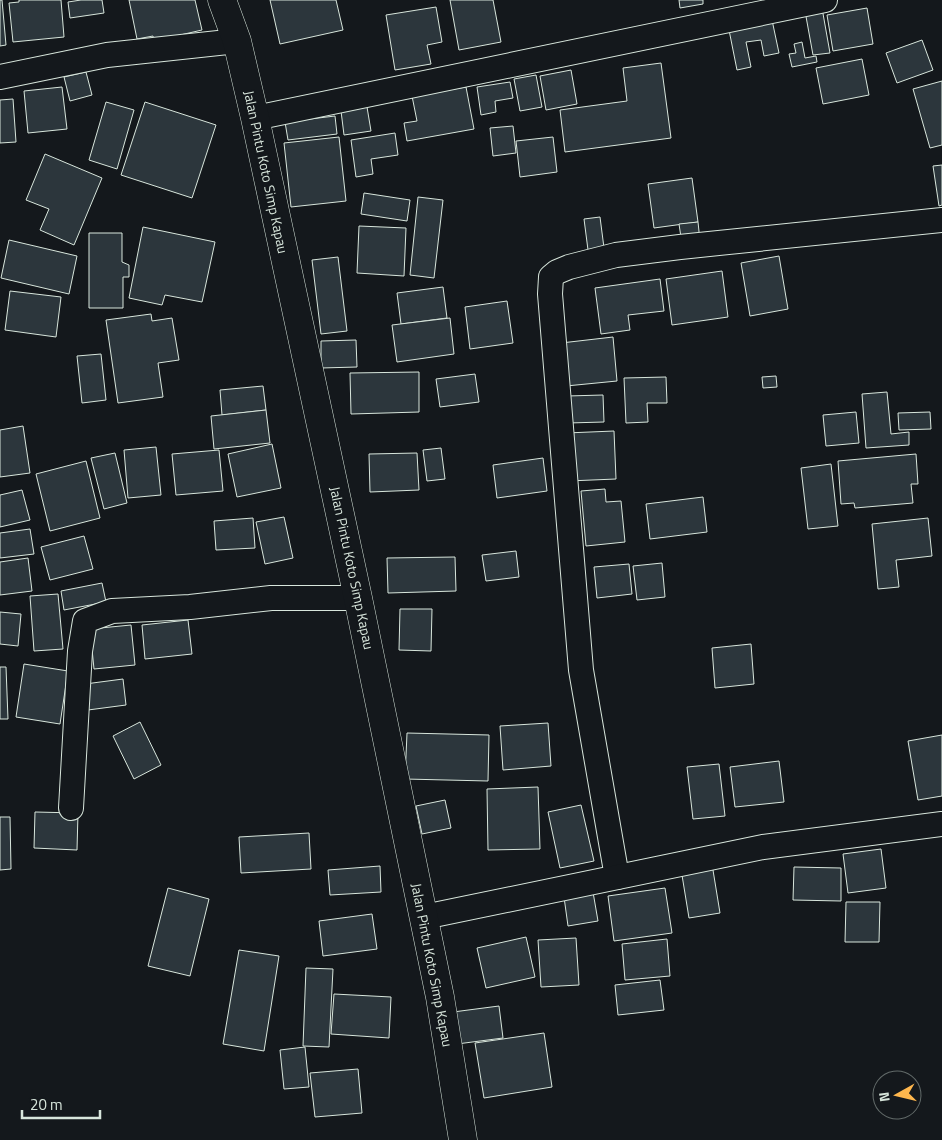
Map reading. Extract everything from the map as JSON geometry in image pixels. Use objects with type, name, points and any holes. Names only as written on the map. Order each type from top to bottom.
[{"type":"street","name":"Jalan Pintu Koto Simp Kapau","points":[[222,0],[237,41],[255,118],[358,598],[440,997],[463,1140]]},
{"type":"street","points":[[255,118],[824,0]]},
{"type":"street","points":[[0,77],[107,55],[237,41]]},
{"type":"street","points":[[617,877],[581,670],[550,294],[552,277],[557,272],[569,267],[616,255],[942,220]]},
{"type":"street","points":[[71,808],[80,651],[85,621],[112,611],[190,607],[271,598],[358,598]]},
{"type":"street","points":[[424,917],[763,847],[942,824]]},
{"type":"building","points":[[0,0],[2,0],[6,45],[0,46]]},
{"type":"building","points":[[19,0],[61,0],[64,37],[13,42],[9,3],[19,2]]},
{"type":"building","points":[[102,0],[104,13],[70,18],[68,2]]},
{"type":"building","points":[[129,0],[195,0],[202,30],[154,41],[153,36],[137,39]]},
{"type":"building","points":[[270,0],[336,0],[343,30],[280,44]]},
{"type":"building","points":[[450,0],[493,0],[501,42],[459,50]]},
{"type":"building","points":[[679,0],[703,0],[703,4],[680,8]]},
{"type":"building","points":[[436,7],[442,42],[427,45],[431,64],[395,70],[386,15]]},
{"type":"building","points":[[822,8],[830,53],[813,55],[805,11]]},
{"type":"building","points":[[867,8],[873,44],[833,51],[827,15]]},
{"type":"building","points":[[772,20],[779,53],[764,56],[761,40],[746,42],[751,67],[737,70],[729,30]]},
{"type":"building","points":[[922,40],[933,70],[897,83],[886,53]]},
{"type":"building","points":[[802,42],[805,58],[816,56],[817,62],[792,67],[789,54],[796,53],[794,44]]},
{"type":"building","points":[[862,59],[869,95],[823,104],[816,68]]},
{"type":"building","points":[[661,63],[671,138],[565,152],[560,110],[627,101],[623,68]]},
{"type":"building","points":[[571,70],[577,104],[546,110],[540,76]]},
{"type":"building","points":[[86,72],[92,95],[70,101],[64,77]]},
{"type":"building","points":[[536,75],[542,107],[520,111],[514,79]]},
{"type":"building","points":[[942,81],[942,145],[930,148],[913,89]]},
{"type":"building","points":[[510,82],[513,98],[495,101],[496,112],[481,115],[477,87]]},
{"type":"building","points":[[62,87],[67,129],[28,133],[24,91]]},
{"type":"building","points":[[466,87],[474,129],[407,141],[404,123],[417,121],[412,96]]},
{"type":"building","points":[[13,99],[16,142],[0,143],[0,100]]},
{"type":"building","points":[[106,102],[134,110],[117,169],[89,160]]},
{"type":"building","points":[[145,102],[216,125],[192,198],[121,175]]},
{"type":"building","points":[[367,107],[371,131],[344,135],[341,111]]},
{"type":"building","points":[[335,116],[337,134],[288,140],[285,122]]},
{"type":"building","points":[[513,126],[516,153],[493,156],[490,128]]},
{"type":"building","points":[[395,133],[398,155],[371,159],[373,174],[356,177],[351,140]]},
{"type":"building","points":[[339,137],[346,201],[291,207],[284,143]]},
{"type":"building","points":[[553,137],[557,172],[520,177],[516,141]]},
{"type":"building","points":[[45,154],[102,178],[74,245],[40,230],[49,209],[26,200]]},
{"type":"building","points":[[942,165],[942,205],[939,206],[933,166]]},
{"type":"building","points":[[692,178],[698,222],[654,228],[648,184]]},
{"type":"building","points":[[364,193],[410,200],[407,221],[361,214]]},
{"type":"building","points":[[418,197],[443,200],[434,278],[410,275]]},
{"type":"building","points":[[600,217],[604,248],[588,250],[584,219]]},
{"type":"building","points":[[698,222],[700,241],[682,244],[679,224]]},
{"type":"building","points":[[359,226],[406,228],[404,276],[357,273]]},
{"type":"building","points":[[143,227],[215,242],[202,302],[165,295],[162,305],[129,298]]},
{"type":"building","points":[[89,233],[122,233],[122,262],[129,265],[129,277],[123,277],[123,308],[89,308]]},
{"type":"building","points":[[9,240],[77,256],[69,294],[1,278]]},
{"type":"building","points":[[779,256],[788,309],[750,316],[741,263]]},
{"type":"building","points":[[338,257],[347,331],[321,334],[312,260]]},
{"type":"building","points":[[722,271],[728,317],[672,325],[666,279]]},
{"type":"building","points":[[660,279],[664,311],[628,315],[630,330],[601,334],[595,288]]},
{"type":"building","points":[[443,287],[447,318],[401,324],[397,293]]},
{"type":"building","points":[[10,291],[61,297],[56,337],[5,330]]},
{"type":"building","points":[[507,301],[513,343],[470,349],[465,307]]},
{"type":"building","points":[[151,314],[152,321],[172,318],[179,360],[158,363],[163,397],[118,403],[106,320]]},
{"type":"building","points":[[450,318],[454,354],[397,362],[392,325]]},
{"type":"building","points":[[613,337],[617,381],[566,386],[561,343]]},
{"type":"building","points":[[356,340],[357,367],[321,368],[321,341]]},
{"type":"building","points":[[101,354],[106,400],[82,403],[77,356]]},
{"type":"building","points":[[419,372],[419,412],[351,414],[350,373]]},
{"type":"building","points":[[475,374],[479,402],[440,407],[436,379]]},
{"type":"building","points":[[776,376],[777,387],[763,388],[762,377]]},
{"type":"building","points":[[666,377],[667,403],[647,403],[648,422],[626,423],[624,378]]},
{"type":"building","points":[[263,386],[266,410],[222,415],[220,390]]},
{"type":"building","points":[[887,392],[891,434],[909,432],[909,445],[866,448],[862,394]]},
{"type":"building","points":[[603,395],[604,422],[568,423],[567,396]]},
{"type":"building","points":[[266,410],[270,443],[214,449],[211,416]]},
{"type":"building","points":[[856,412],[859,443],[826,446],[823,415]]},
{"type":"building","points":[[930,412],[931,429],[899,430],[898,413]]},
{"type":"building","points":[[23,426],[30,473],[0,477],[0,430]]},
{"type":"building","points":[[614,431],[616,479],[568,481],[566,433]]},
{"type":"building","points":[[272,444],[281,488],[237,497],[228,454]]},
{"type":"building","points":[[156,447],[161,495],[128,498],[124,450]]},
{"type":"building","points":[[441,448],[445,479],[427,481],[423,450]]},
{"type":"building","points":[[219,450],[223,491],[176,495],[172,454]]},
{"type":"building","points":[[115,453],[127,503],[104,509],[91,458]]},
{"type":"building","points":[[417,453],[419,490],[370,492],[369,454]]},
{"type":"building","points":[[916,454],[918,484],[911,484],[913,503],[855,508],[854,503],[841,504],[838,461]]},
{"type":"building","points":[[543,458],[547,491],[497,498],[493,465]]},
{"type":"building","points":[[86,461],[100,518],[50,531],[36,474]]},
{"type":"building","points":[[831,464],[838,526],[808,529],[801,468]]},
{"type":"building","points":[[605,489],[606,502],[621,501],[625,542],[586,546],[581,491]]},
{"type":"building","points":[[22,490],[30,520],[0,527],[0,495]]},
{"type":"building","points":[[703,497],[707,532],[650,539],[646,504]]},
{"type":"building","points":[[284,517],[293,558],[265,564],[256,522]]},
{"type":"building","points":[[253,518],[255,548],[216,550],[214,521]]},
{"type":"building","points":[[928,518],[932,556],[896,560],[899,587],[878,589],[872,524]]},
{"type":"building","points":[[30,529],[34,554],[0,558],[0,533]]},
{"type":"building","points":[[84,536],[93,569],[50,580],[41,547]]},
{"type":"building","points":[[516,551],[519,577],[486,581],[482,555]]},
{"type":"building","points":[[455,557],[456,591],[388,593],[387,558]]},
{"type":"building","points":[[28,558],[32,591],[0,595],[0,562]]},
{"type":"building","points":[[662,563],[665,597],[637,600],[633,566]]},
{"type":"building","points":[[629,564],[632,594],[597,598],[594,567]]},
{"type":"building","points":[[102,583],[106,602],[64,610],[61,591]]},
{"type":"building","points":[[58,594],[63,649],[34,651],[30,596]]},
{"type":"building","points":[[400,609],[432,609],[431,651],[399,650]]},
{"type":"building","points":[[0,612],[21,614],[18,646],[0,644]]},
{"type":"building","points":[[188,620],[192,654],[145,659],[142,625]]},
{"type":"building","points":[[131,625],[135,665],[94,669],[90,629]]},
{"type":"building","points":[[751,644],[754,684],[715,688],[712,648]]},
{"type":"building","points":[[24,664],[68,671],[60,724],[16,717]]},
{"type":"building","points":[[0,667],[6,667],[8,719],[0,719]]},
{"type":"building","points":[[123,679],[126,705],[88,710],[85,684]]},
{"type":"building","points":[[140,722],[161,765],[134,779],[113,736]]},
{"type":"building","points":[[548,723],[551,766],[503,770],[500,726]]},
{"type":"building","points":[[407,733],[489,735],[488,781],[405,779]]},
{"type":"building","points":[[942,735],[942,796],[918,800],[908,741]]},
{"type":"building","points":[[779,761],[784,802],[735,807],[730,767]]},
{"type":"building","points":[[719,764],[725,816],[693,819],[687,767]]},
{"type":"building","points":[[538,787],[540,849],[488,850],[487,789]]},
{"type":"building","points":[[445,800],[451,828],[422,834],[416,806]]},
{"type":"building","points":[[581,805],[594,861],[560,868],[548,812]]},
{"type":"building","points":[[35,812],[78,813],[77,850],[34,848]]},
{"type":"building","points":[[0,817],[10,817],[11,869],[0,870]]},
{"type":"building","points":[[309,833],[311,869],[241,873],[239,837]]},
{"type":"building","points":[[881,849],[886,888],[848,893],[843,854]]},
{"type":"building","points":[[712,864],[720,913],[689,918],[681,869]]},
{"type":"building","points":[[380,866],[381,892],[330,895],[328,870]]},
{"type":"building","points":[[794,867],[841,868],[841,901],[793,900]]},
{"type":"building","points":[[168,888],[209,899],[190,976],[148,966]]},
{"type":"building","points":[[665,888],[672,933],[614,941],[608,896]]},
{"type":"building","points":[[593,892],[598,921],[568,926],[564,897]]},
{"type":"building","points":[[846,902],[880,902],[879,942],[845,942]]},
{"type":"building","points":[[372,914],[377,949],[323,956],[319,921]]},
{"type":"building","points":[[526,937],[535,977],[486,988],[477,948]]},
{"type":"building","points":[[576,938],[579,985],[541,987],[538,940]]},
{"type":"building","points":[[667,939],[670,976],[625,980],[622,944]]},
{"type":"building","points":[[239,950],[279,956],[264,1051],[223,1044]]},
{"type":"building","points":[[306,968],[333,969],[329,1047],[303,1046]]},
{"type":"building","points":[[660,980],[664,1010],[618,1015],[615,985]]},
{"type":"building","points":[[334,994],[391,997],[389,1038],[331,1034]]},
{"type":"building","points":[[499,1006],[503,1038],[457,1044],[453,1012]]},
{"type":"building","points":[[544,1033],[552,1087],[484,1098],[475,1043]]},
{"type":"building","points":[[305,1047],[309,1087],[284,1089],[280,1050]]},
{"type":"building","points":[[358,1069],[362,1113],[315,1117],[310,1073]]}]
